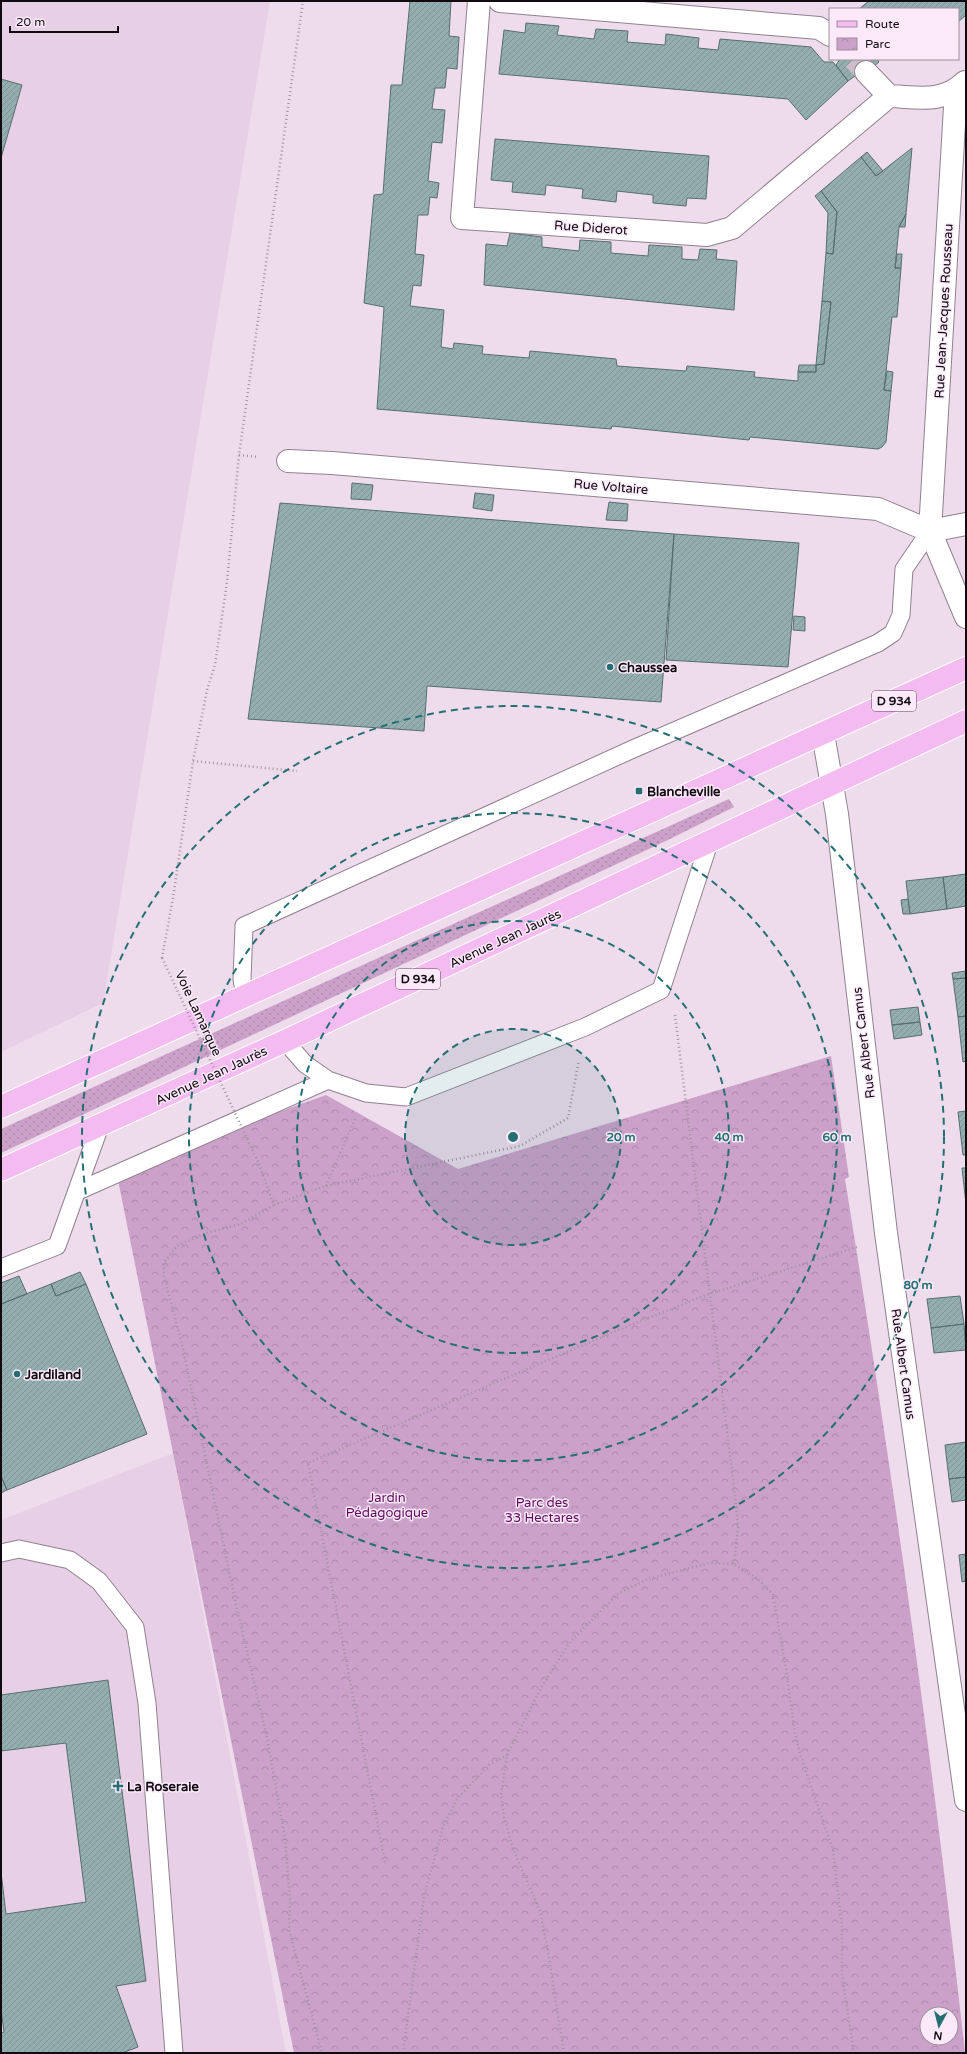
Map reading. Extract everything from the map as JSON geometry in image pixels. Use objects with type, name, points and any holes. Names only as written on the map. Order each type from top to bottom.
[{"type":"main road","name":"D 934","points":[[1,1108],[966,668]]},
{"type":"main road","name":"D 934","points":[[832,784],[966,721]]},
{"type":"main road","name":"Avenue Jean Jaurès","points":[[1,1170],[285,1041],[832,784]]},
{"type":"street","name":"Rue Diderot","points":[[478,1],[462,218],[707,235],[732,228],[888,96]]},
{"type":"street","points":[[500,1],[819,28],[829,33]]},
{"type":"street","points":[[866,72],[888,96],[940,98],[961,86]]},
{"type":"street","name":"Rue Jean-Jacques Rousseau","points":[[930,531],[961,86]]},
{"type":"street","name":"Rue Voltaire","points":[[288,461],[340,463],[878,509],[930,531]]},
{"type":"street","points":[[966,524],[930,531],[966,617]]},
{"type":"street","name":"Rue Albert Camus","points":[[823,734],[832,784],[886,1233],[966,1800]]},
{"type":"lane","points":[[245,997],[242,979],[244,926],[633,748],[878,643],[893,633],[901,615],[904,569],[930,531]]},
{"type":"lane","points":[[285,1041],[305,1064],[328,1080],[366,1093],[406,1097],[585,1027],[661,990],[709,842]]},
{"type":"lane","points":[[78,1191],[328,1080]]},
{"type":"lane","points":[[1,1268],[57,1246],[78,1191],[100,1126]]},
{"type":"lane","points":[[1,1553],[19,1549],[70,1560],[99,1581],[135,1627],[147,1703],[174,2053]]},
{"type":"path","points":[[297,771],[193,761],[207,690],[215,665],[227,582],[238,455],[303,1]]},
{"type":"path","name":"Voie Lamarque","points":[[193,761],[173,898],[162,958],[259,1164],[274,1205]]},
{"type":"path","points":[[661,990],[674,1007],[736,1495],[738,1528],[734,1564]]},
{"type":"path","points":[[322,2053],[289,1930],[290,1900],[285,1837],[267,1738],[237,1609],[182,1344],[164,1276],[164,1262],[177,1246],[206,1233],[241,1224],[274,1205],[325,1186],[520,1146],[568,1118],[585,1027]]},
{"type":"path","points":[[325,1186],[340,1156],[366,1093]]},
{"type":"path","points":[[385,1862],[308,1463],[616,1331],[710,1294],[857,1247],[886,1233]]},
{"type":"path","points":[[564,2053],[540,1911],[513,1848],[504,1817],[501,1795],[508,1755],[542,1686],[570,1642],[619,1593],[648,1579],[709,1563],[734,1564],[759,1580],[773,1595],[797,1739],[833,1850],[842,1927],[842,1975],[854,2053]]},
{"type":"path","points":[[402,2053],[424,1896],[443,1827],[457,1799],[490,1764],[508,1755]]},
{"type":"shaded area","points":[[1,1],[270,1],[103,1003],[1,1052]]},
{"type":"shaded area","name":"La Roseraie","points":[[173,1453],[286,2053],[1,2053],[1,1520]]},
{"type":"green space","points":[[729,799],[734,807],[670,839],[1,1153],[1,1129]]},
{"type":"green space","name":"Parc des 33 Hectares","points":[[831,1056],[849,1177],[845,1179],[911,1615],[953,1944],[965,2053],[294,2053],[116,1170],[326,1095],[458,1169]]},
{"type":"building","points":[[410,1],[451,1],[449,36],[459,37],[457,69],[447,68],[445,88],[435,88],[432,109],[445,110],[442,143],[432,142],[428,181],[439,183],[437,198],[430,197],[428,215],[418,215],[415,254],[424,255],[421,286],[413,285],[410,306],[444,310],[441,347],[453,349],[454,343],[483,346],[482,354],[529,358],[530,351],[616,359],[617,366],[686,371],[687,366],[755,372],[754,377],[798,381],[798,372],[816,372],[816,365],[824,364],[831,302],[822,301],[826,253],[833,254],[837,212],[821,191],[861,157],[876,176],[912,148],[906,214],[899,227],[895,268],[901,268],[897,317],[892,317],[884,390],[891,391],[886,442],[882,447],[878,449],[750,437],[749,440],[612,426],[611,429],[377,409],[384,307],[364,303],[374,195],[383,194],[391,85],[402,85]]},
{"type":"building","points":[[869,1],[966,1],[966,15],[959,21],[959,8],[860,8]]},
{"type":"building","points":[[526,23],[559,26],[557,35],[594,39],[596,29],[628,31],[627,42],[665,45],[666,34],[699,38],[698,48],[718,50],[720,39],[811,47],[824,62],[833,62],[848,81],[806,120],[788,99],[499,74],[504,30],[525,33]]},
{"type":"building","points":[[839,60],[878,60],[879,62],[858,79],[855,76],[848,81],[836,65]]},
{"type":"building","points":[[1,79],[22,85],[1,158]]},
{"type":"building","points":[[495,139],[709,156],[706,199],[687,198],[686,206],[653,203],[653,195],[617,191],[616,202],[582,198],[583,189],[546,185],[545,195],[512,192],[513,182],[491,180]]},
{"type":"building","points":[[867,152],[883,171],[876,176],[861,157]]},
{"type":"building","points":[[821,191],[837,212],[833,254],[826,253],[828,213],[815,196]]},
{"type":"building","points":[[906,214],[905,227],[899,227]]},
{"type":"building","points":[[510,233],[542,237],[542,247],[579,251],[580,240],[611,242],[611,253],[648,256],[649,245],[682,247],[682,259],[698,260],[700,249],[717,250],[716,259],[737,261],[734,310],[484,285],[486,244],[507,246]]},
{"type":"building","points":[[897,254],[902,254],[901,268],[895,268]]},
{"type":"building","points":[[822,301],[831,302],[824,364],[816,365]]},
{"type":"building","points":[[799,365],[816,365],[816,372],[798,372]]},
{"type":"building","points":[[887,371],[893,372],[891,391],[884,390]]},
{"type":"building","points":[[352,483],[373,485],[371,500],[351,499]]},
{"type":"building","points":[[475,493],[494,495],[492,511],[473,508]]},
{"type":"building","points":[[609,502],[628,504],[627,521],[606,520]]},
{"type":"building","points":[[280,503],[674,534],[661,702],[427,686],[424,731],[248,719]]},
{"type":"building","points":[[674,534],[799,543],[788,667],[666,660]]},
{"type":"building","points":[[794,616],[805,617],[805,631],[793,630]]},
{"type":"building","points":[[966,874],[966,906],[947,909],[943,877]]},
{"type":"building","points":[[943,877],[947,909],[910,914],[906,881]]},
{"type":"building","points":[[908,899],[910,914],[903,914],[901,900]]},
{"type":"building","points":[[966,971],[966,978],[953,979],[952,973]]},
{"type":"building","points":[[966,978],[966,1016],[958,1017],[953,979]]},
{"type":"building","points":[[918,1007],[920,1022],[892,1025],[890,1010]]},
{"type":"building","points":[[966,1016],[966,1061],[963,1062],[958,1017]]},
{"type":"building","points":[[920,1022],[922,1035],[894,1039],[892,1025]]},
{"type":"building","points":[[966,1111],[966,1155],[963,1155],[958,1112]]},
{"type":"building","points":[[962,1168],[966,1168],[966,1204]]},
{"type":"building","points":[[80,1272],[86,1284],[56,1296],[51,1284]]},
{"type":"building","points":[[19,1276],[27,1294],[1,1304],[1,1283]]},
{"type":"building","points":[[51,1284],[56,1296],[86,1284],[147,1434],[7,1490],[1,1476],[1,1304]]},
{"type":"building","points":[[960,1296],[964,1324],[931,1328],[927,1299]]},
{"type":"building","points":[[964,1324],[966,1350],[934,1353],[931,1328]]},
{"type":"building","points":[[966,1442],[966,1477],[949,1479],[945,1445]]},
{"type":"building","points":[[1,1476],[7,1490],[1,1493]]},
{"type":"building","points":[[966,1477],[966,1500],[952,1502],[949,1479]]},
{"type":"building","points":[[966,1554],[966,1581],[962,1582],[959,1555]]},
{"type":"building","points":[[108,1680],[146,1981],[116,1986],[138,2047],[122,2053],[1,2053],[1,2033],[4,2032],[1,2009],[1,1872],[6,1914],[86,1902],[66,1743],[1,1751],[1,1695]]},
{"type":"tunnel","points":[[855,60],[866,72]]},
{"type":"place","name":"Chaussea","points":[[610,667]]},
{"type":"place","name":"Blancheville","points":[[639,791]]},
{"type":"place","name":"Jardiland","points":[[17,1374]]},
{"type":"place","name":"La Roseraie","points":[[118,1786]]},
{"type":"park label","name":"Jardin Pédagogique","points":[[387,1504]]}]
